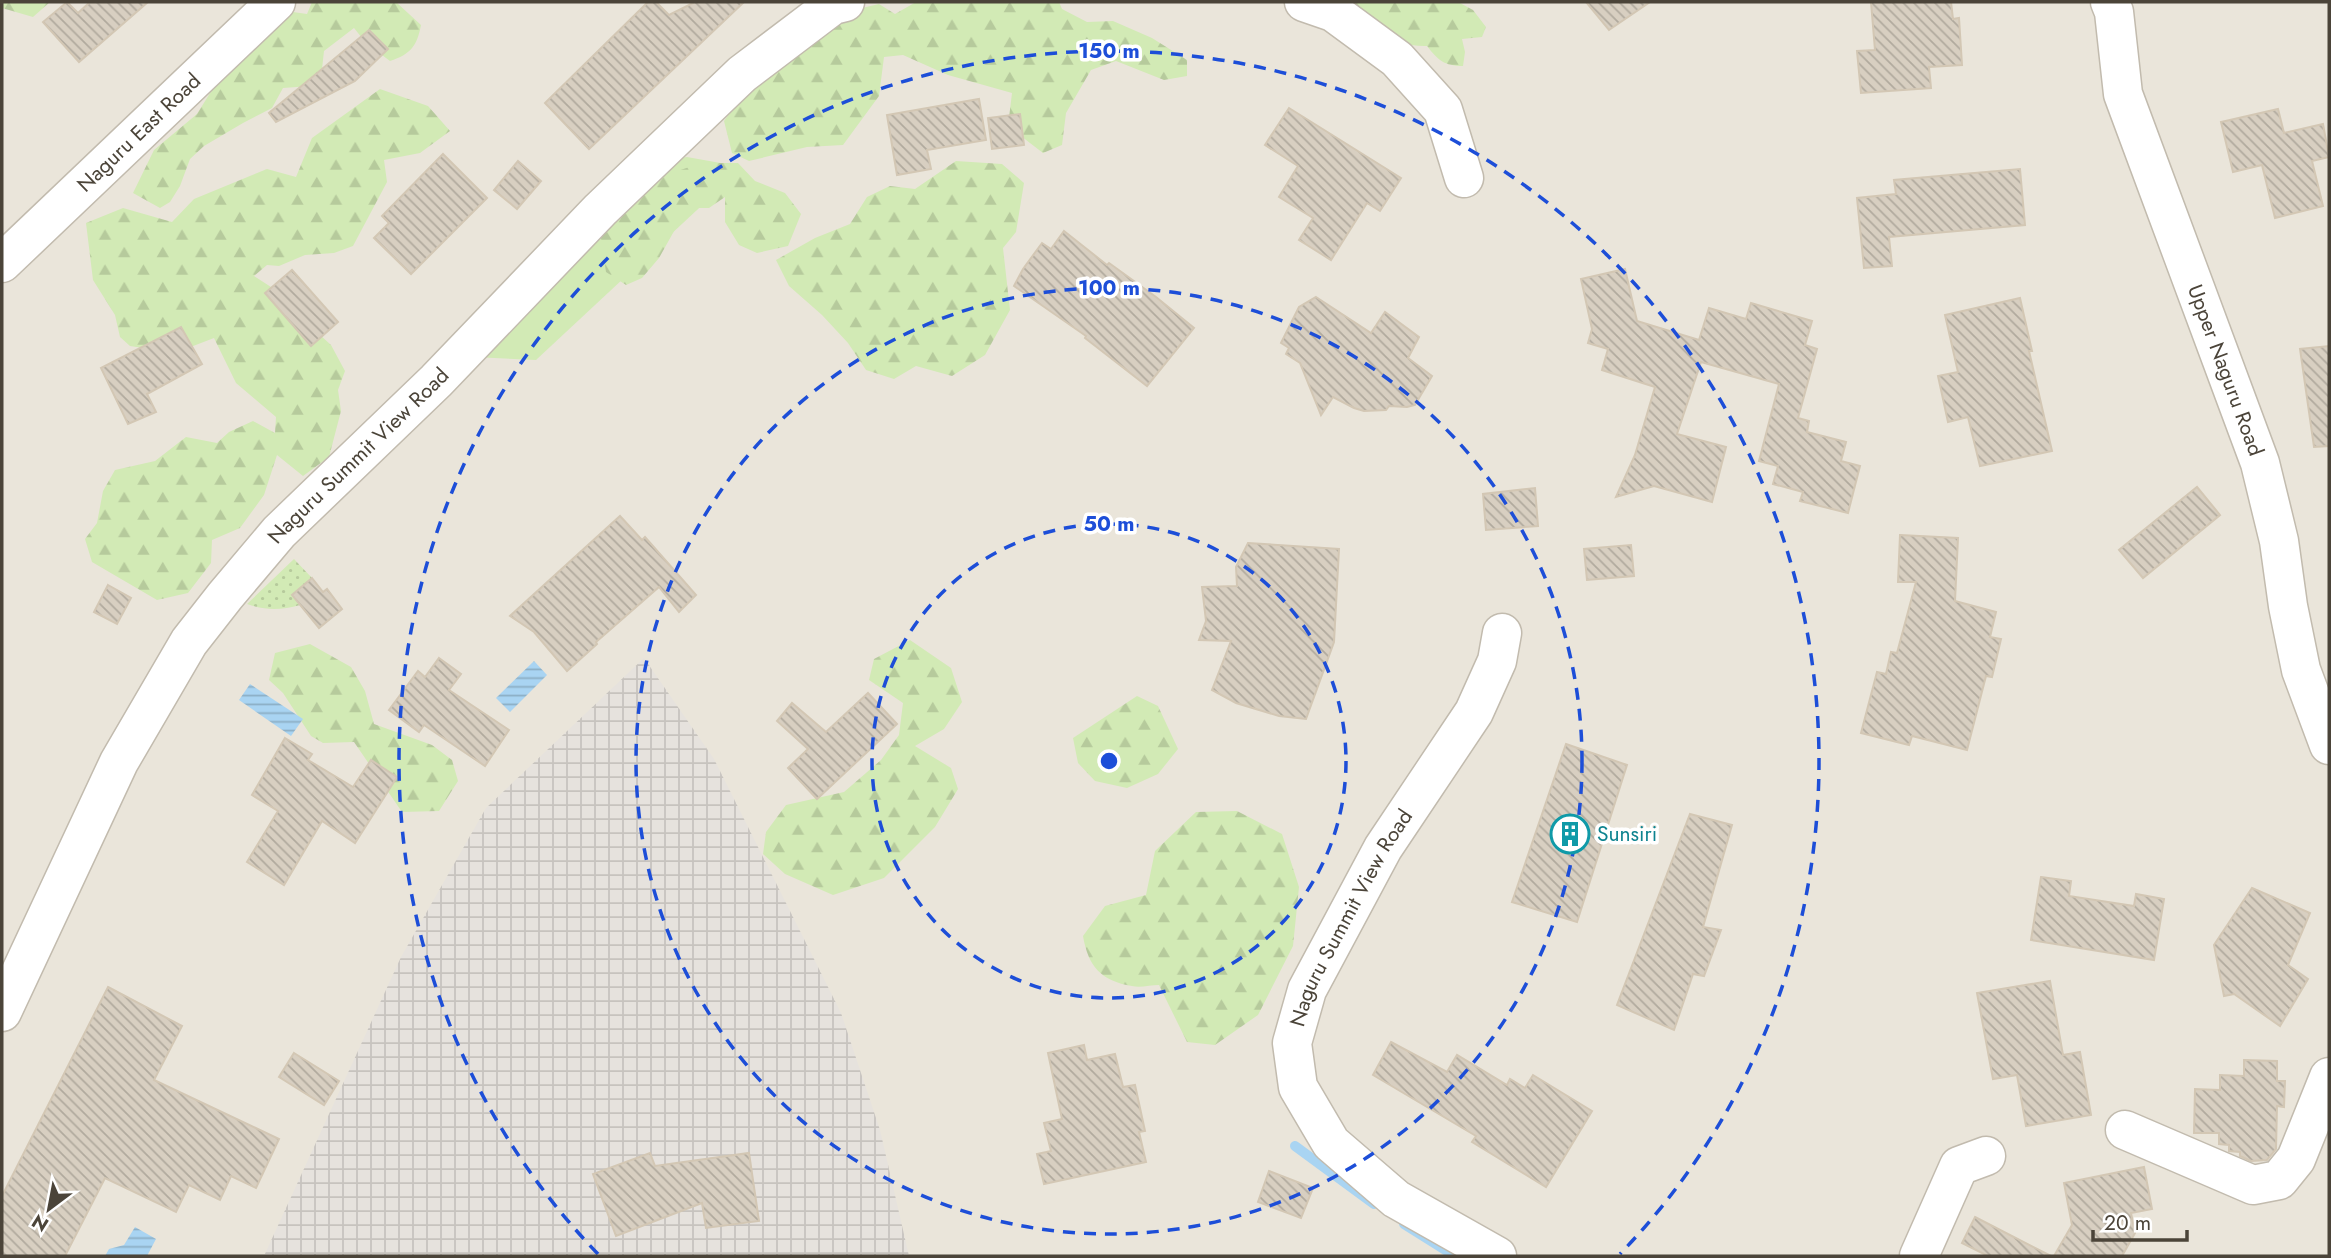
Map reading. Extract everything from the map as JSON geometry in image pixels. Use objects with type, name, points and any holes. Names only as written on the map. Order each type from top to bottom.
[{"type":"street","name":"Naguru East Road","points":[[2,263],[276,2]]},
{"type":"street","name":"Naguru Summit View Road","points":[[2,1012],[120,762],[189,642],[225,596],[279,532],[436,381],[600,211],[742,74],[833,5],[845,2]]},
{"type":"street","points":[[1304,2],[1333,12],[1397,59],[1443,110],[1464,178]]},
{"type":"street","name":"Upper Naguru Road","points":[[2110,2],[2114,12],[2123,94],[2260,463],[2279,541],[2301,670],[2329,745]]},
{"type":"street","name":"Naguru Summit View Road","points":[[1497,1256],[1396,1199],[1331,1143],[1298,1087],[1292,1043],[1307,990],[1383,848],[1474,712],[1497,661],[1502,634]]},
{"type":"street","points":[[2125,1130],[2253,1185],[2279,1180],[2296,1159],[2329,1077]]},
{"type":"street","points":[[1919,1256],[1959,1166],[1986,1156]]},
{"type":"shaded area","points":[[2,2],[2329,2],[2329,1256],[2,1256]]},
{"type":"shaded area","points":[[644,658],[714,759],[841,1013],[880,1130],[909,1256],[264,1256],[401,957],[486,808]]},
{"type":"green space","points":[[2,2],[50,2],[33,17],[2,8]]},
{"type":"green space","points":[[312,2],[396,2],[421,25],[415,44],[408,52],[390,61],[366,43],[354,28],[324,51],[321,78],[311,86],[283,88],[272,108],[204,146],[190,159],[180,186],[170,202],[160,208],[133,193],[154,150],[197,114],[225,69],[270,24],[293,12],[307,14]]},
{"type":"green space","points":[[916,2],[1059,2],[1062,9],[1087,22],[1113,21],[1152,38],[1187,60],[1187,76],[1164,80],[1116,61],[1091,70],[1066,113],[1062,145],[1043,153],[1008,126],[1012,93],[948,75],[903,55],[884,57],[879,96],[843,145],[807,147],[749,161],[732,153],[724,121],[749,86],[777,72],[800,45],[845,12],[879,4],[895,14]]},
{"type":"green space","points":[[1347,2],[1458,2],[1473,10],[1486,27],[1482,37],[1462,39],[1465,52],[1463,66],[1451,65],[1438,58],[1427,46],[1402,43],[1382,33]]},
{"type":"green space","points":[[380,89],[428,106],[450,131],[420,153],[384,160],[387,182],[353,246],[334,253],[305,255],[279,266],[267,265],[254,276],[288,298],[309,325],[331,345],[345,371],[338,390],[341,411],[329,457],[303,476],[277,455],[264,495],[240,528],[212,540],[211,563],[188,593],[157,600],[92,562],[85,539],[97,523],[103,491],[115,470],[155,461],[186,437],[217,443],[229,432],[253,421],[275,433],[276,417],[236,383],[214,338],[175,353],[130,346],[120,337],[115,315],[93,280],[86,223],[123,208],[172,222],[194,199],[267,169],[296,177],[312,138]]},
{"type":"green space","points":[[687,157],[726,164],[712,196],[536,360],[473,357],[672,159]]},
{"type":"green space","points":[[956,161],[1002,164],[1024,183],[1016,232],[1003,248],[1010,310],[985,355],[952,376],[916,366],[894,379],[866,370],[848,343],[789,286],[776,260],[815,238],[850,224],[867,197],[890,186],[915,189]]},
{"type":"green space","points":[[701,163],[738,163],[755,181],[785,193],[801,214],[788,246],[757,253],[739,245],[725,222],[725,197],[709,208],[687,208],[659,258],[642,278],[626,285],[606,272],[601,238],[621,203],[660,177]]},
{"type":"green space","points":[[294,559],[312,578],[292,595],[300,605],[274,609],[247,604]]},
{"type":"green space","points":[[910,640],[951,668],[962,702],[944,729],[915,746],[951,768],[958,789],[935,827],[884,878],[833,895],[785,874],[763,854],[766,832],[786,805],[844,792],[881,760],[899,735],[903,703],[869,680],[874,659]]},
{"type":"green space","points":[[310,644],[351,667],[365,691],[374,724],[432,745],[452,760],[458,781],[439,811],[402,812],[354,742],[323,743],[311,736],[283,693],[269,680],[275,653]]},
{"type":"green space","points":[[1137,696],[1158,706],[1178,749],[1158,774],[1127,788],[1095,781],[1078,763],[1073,738]]},
{"type":"green space","points":[[1237,811],[1282,834],[1299,887],[1293,946],[1258,1015],[1215,1045],[1187,1042],[1159,985],[1135,987],[1104,976],[1088,956],[1083,936],[1105,906],[1146,895],[1155,851],[1196,812]]},
{"type":"water","points":[[534,661],[547,675],[510,712],[496,698]]},
{"type":"water","points":[[250,684],[303,719],[291,736],[239,700]]},
{"type":"water","points":[[135,1227],[156,1239],[147,1256],[105,1256],[109,1249],[124,1245]]},
{"type":"building","points":[[67,2],[78,13],[90,2],[148,2],[79,62],[43,22]]},
{"type":"building","points":[[648,2],[656,2],[669,15],[695,2],[744,2],[589,149],[545,103]]},
{"type":"building","points":[[1586,2],[1650,2],[1609,30]]},
{"type":"building","points":[[1871,2],[1951,2],[1953,19],[1959,18],[1962,65],[1929,67],[1931,88],[1861,93],[1857,51],[1875,50]]},
{"type":"building","points":[[369,30],[388,49],[355,81],[276,122],[269,113]]},
{"type":"building","points":[[979,99],[986,140],[927,150],[931,169],[897,175],[887,115]]},
{"type":"building","points":[[1289,108],[1401,178],[1380,211],[1367,203],[1331,260],[1299,240],[1313,218],[1279,197],[1298,166],[1265,145]]},
{"type":"building","points":[[2278,109],[2284,133],[2323,124],[2329,157],[2312,161],[2323,206],[2275,218],[2262,165],[2233,172],[2221,122]]},
{"type":"building","points":[[1020,114],[1024,145],[992,149],[988,118]]},
{"type":"building","points":[[443,154],[487,198],[411,274],[374,238],[389,223],[382,216]]},
{"type":"building","points":[[518,161],[541,181],[517,209],[494,190]]},
{"type":"building","points":[[2020,169],[2025,225],[1889,237],[1892,266],[1864,268],[1857,198],[1896,194],[1894,180]]},
{"type":"building","points":[[1064,231],[1107,265],[1109,263],[1156,297],[1194,328],[1147,386],[1085,338],[1086,336],[1014,286],[1042,243],[1051,249]]},
{"type":"building","points":[[1625,269],[1637,321],[1699,340],[1709,308],[1746,319],[1751,303],[1812,321],[1805,345],[1817,349],[1798,418],[1809,421],[1807,432],[1846,442],[1841,461],[1860,466],[1848,513],[1800,501],[1803,492],[1773,484],[1778,466],[1759,461],[1779,384],[1701,362],[1677,434],[1726,447],[1712,502],[1654,486],[1616,497],[1635,455],[1655,387],[1602,370],[1608,349],[1588,343],[1592,329],[1581,279]]},
{"type":"building","points":[[292,270],[338,322],[311,346],[265,293]]},
{"type":"building","points":[[1316,297],[1371,333],[1385,312],[1419,337],[1408,358],[1432,376],[1415,405],[1364,411],[1333,397],[1321,415],[1300,363],[1286,354],[1289,348],[1281,343],[1299,307]]},
{"type":"building","points":[[2020,298],[2052,451],[1980,466],[1968,417],[1948,422],[1938,376],[1958,372],[1945,315]]},
{"type":"building","points":[[181,327],[202,364],[147,394],[156,412],[128,424],[101,368]]},
{"type":"building","points":[[2329,346],[2329,446],[2314,447],[2300,349]]},
{"type":"building","points":[[2197,487],[2220,515],[2143,578],[2119,550]]},
{"type":"building","points":[[1535,488],[1538,526],[1486,530],[1483,494]]},
{"type":"building","points":[[620,516],[642,540],[645,537],[696,595],[679,612],[659,587],[567,671],[534,632],[510,616]]},
{"type":"building","points":[[1900,535],[1958,538],[1955,601],[1996,612],[1990,637],[2001,639],[1992,677],[1986,676],[1967,750],[1912,736],[1909,745],[1861,733],[1877,672],[1886,674],[1891,652],[1897,653],[1916,582],[1898,582]]},
{"type":"building","points":[[1248,543],[1339,549],[1334,642],[1306,719],[1279,716],[1236,703],[1212,690],[1231,641],[1199,640],[1206,621],[1202,587],[1237,586],[1236,567]]},
{"type":"building","points":[[1631,545],[1634,576],[1587,580],[1584,549]]},
{"type":"building","points":[[312,578],[323,592],[327,589],[342,609],[319,628],[292,595]]},
{"type":"building","points":[[108,585],[131,598],[117,624],[94,612]]},
{"type":"building","points":[[439,658],[461,674],[449,690],[509,730],[485,766],[424,725],[419,732],[389,710],[418,671],[425,677]]},
{"type":"building","points":[[868,693],[897,724],[817,799],[788,768],[808,749],[777,721],[792,703],[826,732]]},
{"type":"building","points":[[285,738],[312,754],[308,760],[353,787],[371,760],[397,777],[355,843],[322,821],[284,885],[247,862],[278,811],[252,795]]},
{"type":"building","name":"Sunsiri","points":[[1566,744],[1627,765],[1577,922],[1512,902]]},
{"type":"building","points":[[1690,814],[1732,825],[1703,927],[1721,930],[1704,976],[1693,974],[1674,1030],[1617,1005]]},
{"type":"building","points":[[2041,877],[2071,881],[2069,896],[2134,906],[2136,894],[2164,899],[2154,960],[2031,940]]},
{"type":"building","points":[[2252,888],[2310,913],[2288,965],[2308,979],[2280,1026],[2234,994],[2224,996],[2214,945]]},
{"type":"building","points":[[2050,981],[2063,1055],[2080,1052],[2091,1115],[2026,1126],[2017,1075],[1993,1079],[1977,993]]},
{"type":"building","points":[[108,987],[182,1026],[154,1080],[279,1139],[256,1188],[231,1176],[220,1200],[189,1185],[176,1212],[105,1178],[65,1256],[2,1256],[2,1196]]},
{"type":"building","points":[[1391,1042],[1447,1072],[1457,1055],[1507,1085],[1510,1079],[1525,1088],[1533,1075],[1592,1111],[1546,1187],[1472,1142],[1476,1136],[1373,1075]]},
{"type":"building","points":[[1084,1045],[1087,1060],[1115,1054],[1123,1087],[1135,1085],[1145,1131],[1139,1132],[1146,1162],[1044,1184],[1037,1154],[1051,1151],[1044,1123],[1062,1119],[1048,1053]]},
{"type":"building","points":[[294,1053],[339,1081],[324,1105],[279,1077]]},
{"type":"building","points":[[2244,1060],[2277,1061],[2277,1081],[2285,1081],[2284,1107],[2277,1106],[2276,1149],[2267,1160],[2251,1161],[2240,1156],[2240,1152],[2229,1151],[2229,1145],[2219,1144],[2219,1133],[2194,1133],[2195,1089],[2220,1090],[2220,1075],[2244,1076]]},
{"type":"building","points":[[650,1153],[655,1166],[749,1153],[759,1221],[706,1228],[702,1203],[616,1236],[593,1174]]},
{"type":"building","points":[[2144,1167],[2152,1209],[2131,1213],[2135,1233],[2122,1256],[2054,1256],[2072,1225],[2064,1183]]},
{"type":"building","points":[[1269,1171],[1313,1188],[1301,1218],[1258,1202]]},
{"type":"building","points":[[1975,1217],[2051,1256],[1988,1256],[1962,1243]]},
{"type":"waterway","points":[[1295,1146],[1374,1204]]},
{"type":"waterway","points":[[1404,1224],[1455,1256]]},
{"type":"place","name":"Sunsiri","points":[[1570,834]]}]
